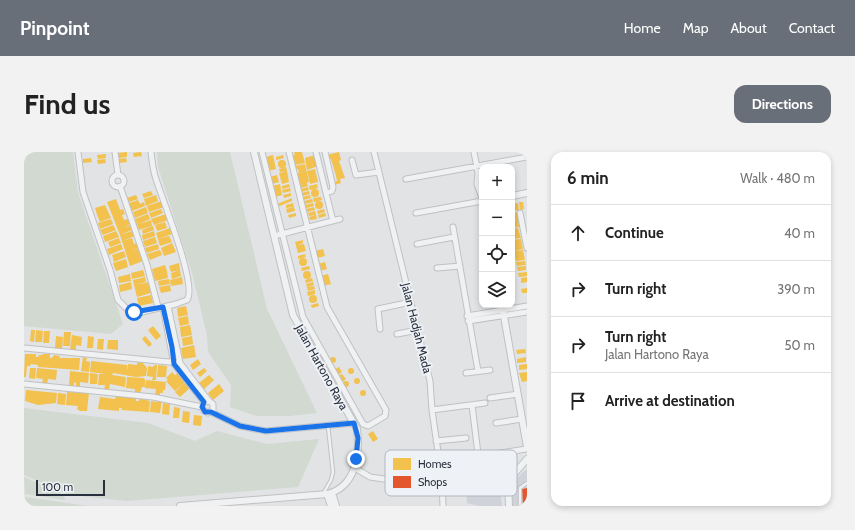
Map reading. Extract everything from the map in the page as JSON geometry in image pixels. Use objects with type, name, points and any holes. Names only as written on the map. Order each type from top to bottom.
[{"type":"street","points":[[78,152],[83,192],[110,270],[118,300],[126,308],[134,312],[163,307],[187,300],[190,294],[189,282],[156,180],[151,152]]},
{"type":"street","points":[[115,152],[118,174],[124,179],[124,183],[120,186]]},
{"type":"street","name":"Jalan Hartono Raya","points":[[254,152],[293,315],[354,423],[358,438],[355,468],[348,482],[338,491],[327,494]]},
{"type":"street","points":[[262,152],[303,317],[363,424],[368,426],[385,416],[386,410],[327,307],[289,152]]},
{"type":"street","points":[[316,152],[333,221]]},
{"type":"street","points":[[325,152],[333,188],[332,191],[326,193]]},
{"type":"street","name":"Jalan Hadjah Mada","points":[[374,152],[394,238],[412,302],[430,381],[438,450]]},
{"type":"street","points":[[474,152],[478,173],[477,184],[479,186]]},
{"type":"street","points":[[406,179],[527,157]]},
{"type":"street","points":[[352,160],[356,175],[379,172]]},
{"type":"street","points":[[118,174],[112,180],[115,186],[120,186]]},
{"type":"street","points":[[120,186],[163,307],[177,363],[206,401],[213,404],[214,407],[211,412]]},
{"type":"street","points":[[515,195],[527,193]]},
{"type":"street","points":[[416,214],[479,202]]},
{"type":"street","points":[[520,213],[525,225],[527,248]]},
{"type":"street","points":[[274,236],[340,219]]},
{"type":"street","points":[[453,227],[478,371]]},
{"type":"street","points":[[417,244],[454,237]]},
{"type":"street","points":[[437,268],[460,266]]},
{"type":"street","points":[[380,329],[378,309],[412,302]]},
{"type":"street","points":[[468,318],[527,306]]},
{"type":"street","points":[[503,310],[527,312]]},
{"type":"street","points":[[503,310],[527,448],[515,450]]},
{"type":"street","points":[[397,334],[418,330]]},
{"type":"street","points":[[24,348],[177,363]]},
{"type":"street","points":[[466,373],[490,370]]},
{"type":"street","points":[[24,384],[153,398],[202,407],[205,412],[211,412],[240,426],[266,431],[354,423]]},
{"type":"street","points":[[490,398],[518,394]]},
{"type":"street","points":[[202,407],[206,401]]},
{"type":"street","points":[[432,410],[485,403]]},
{"type":"street","points":[[472,405],[478,450]]},
{"type":"street","points":[[496,423],[522,419]]},
{"type":"street","points":[[436,441],[466,438]]},
{"type":"street","points":[[517,470],[527,460]]},
{"type":"street","points":[[355,468],[370,477],[385,479]]},
{"type":"street","points":[[180,506],[327,494]]},
{"type":"street","points":[[327,494],[331,506]]},
{"type":"street","points":[[327,494],[336,506]]},
{"type":"street","name":"Jalan Hadjah Mada","points":[[443,496],[443,506]]},
{"type":"street","points":[[508,496],[509,506]]},
{"type":"lane","points":[[327,494],[333,472],[328,426]]},
{"type":"lane","points":[[520,506],[520,488],[527,483]]},
{"type":"shaded area","points":[[24,152],[73,152],[78,193],[123,324],[111,334],[24,326]]},
{"type":"shaded area","points":[[157,152],[230,152],[267,309],[317,413],[289,416],[257,416],[230,407],[231,385],[208,352],[207,335],[192,273],[158,167]]},
{"type":"shaded area","points":[[24,408],[148,423],[195,441],[217,431],[267,444],[319,439],[298,487],[127,501],[70,495],[24,475]]},
{"type":"shaded area","points":[[527,469],[527,506],[513,506],[512,496],[517,496],[517,478]]},
{"type":"shaded area","points":[[24,477],[64,495],[65,500],[25,494]]},
{"type":"shaded area","points":[[466,496],[501,496],[502,506],[479,506],[467,503]]},
{"type":"shaded area","points":[[25,497],[81,505],[89,506],[24,506]]},
{"type":"building: Homes","points":[[127,152],[127,157],[119,158],[118,153]]},
{"type":"building: Homes","points":[[141,152],[142,156],[134,157],[133,153]]},
{"type":"building: Homes","points":[[294,152],[302,152],[305,163],[295,165],[293,155],[295,155]]},
{"type":"building: Homes","points":[[339,152],[341,160],[339,161],[345,178],[340,179],[341,183],[334,185],[333,182],[337,181],[336,176],[331,159],[328,160],[327,155]]},
{"type":"building: Homes","points":[[106,154],[106,158],[98,159],[97,155]]},
{"type":"building: Homes","points":[[273,155],[276,169],[268,171],[266,157]]},
{"type":"building: Homes","points":[[283,155],[284,158],[276,160],[276,157]]},
{"type":"building: Homes","points":[[315,155],[318,166],[307,170],[305,158]]},
{"type":"building: Homes","points":[[91,158],[92,162],[83,163],[83,159]]},
{"type":"building: Homes","points":[[126,158],[127,162],[118,163],[118,159]]},
{"type":"building: Homes","points":[[105,159],[106,163],[98,164],[97,160]]},
{"type":"building: Homes","points":[[280,160],[284,160],[286,164],[284,168],[280,168],[278,166],[278,162]]},
{"type":"building: Homes","points":[[305,164],[309,182],[307,182],[308,186],[301,188],[297,173],[299,173],[298,169],[296,169],[295,166]]},
{"type":"building: Homes","points":[[286,167],[287,171],[280,172],[279,169]]},
{"type":"building: Homes","points":[[315,169],[318,182],[310,184],[307,171]]},
{"type":"building: Homes","points":[[287,171],[289,182],[282,184],[279,173]]},
{"type":"building: Homes","points":[[277,175],[279,182],[272,184],[270,177]]},
{"type":"building: Homes","points":[[280,184],[282,195],[275,197],[272,186]]},
{"type":"building: Homes","points":[[289,184],[290,187],[282,189],[282,186]]},
{"type":"building: Homes","points":[[317,184],[318,188],[310,190],[309,186]]},
{"type":"building: Homes","points":[[308,187],[309,190],[301,192],[300,189]]},
{"type":"building: Homes","points":[[290,188],[291,191],[283,193],[282,190]]},
{"type":"building: Homes","points":[[313,189],[317,189],[319,193],[317,197],[313,197],[311,195],[311,191]]},
{"type":"building: Homes","points":[[151,191],[153,195],[144,198],[142,194]]},
{"type":"building: Homes","points":[[309,191],[310,194],[302,196],[301,193]]},
{"type":"building: Homes","points":[[291,193],[291,196],[284,198],[283,195]]},
{"type":"building: Homes","points":[[136,195],[138,199],[129,202],[127,198]]},
{"type":"building: Homes","points":[[156,195],[158,201],[146,206],[144,199]]},
{"type":"building: Homes","points":[[310,195],[311,198],[303,200],[302,197]]},
{"type":"building: Homes","points":[[321,197],[322,200],[314,202],[313,198]]},
{"type":"building: Homes","points":[[292,198],[292,201],[277,207],[277,204]]},
{"type":"building: Homes","points":[[116,199],[120,210],[123,209],[125,214],[122,215],[124,220],[128,219],[130,224],[125,227],[130,225],[132,230],[120,235],[107,202]]},
{"type":"building: Homes","points":[[312,199],[313,202],[305,204],[304,201]]},
{"type":"building: Homes","points":[[138,200],[140,204],[144,202],[145,206],[132,211],[129,203]]},
{"type":"building: Homes","points":[[162,201],[164,207],[149,212],[147,206]]},
{"type":"building: Homes","points":[[317,201],[321,201],[323,205],[321,209],[317,209],[315,207],[315,203]]},
{"type":"building: Homes","points":[[519,202],[523,202],[524,209],[520,210]]},
{"type":"building: Homes","points":[[293,203],[294,207],[286,208],[286,205]]},
{"type":"building: Homes","points":[[313,203],[314,206],[306,208],[305,205]]},
{"type":"building: Homes","points":[[518,203],[519,210],[515,211],[515,204]]},
{"type":"building: Homes","points":[[105,205],[111,218],[100,222],[95,208]]},
{"type":"building: Homes","points":[[146,207],[148,213],[135,218],[133,212]]},
{"type":"building: Homes","points":[[294,207],[295,211],[287,213],[286,209]]},
{"type":"building: Homes","points":[[314,207],[315,210],[307,212],[306,209]]},
{"type":"building: Homes","points":[[161,209],[163,213],[151,218],[149,213]]},
{"type":"building: Homes","points":[[324,209],[325,212],[318,214],[317,211]]},
{"type":"building: Homes","points":[[315,211],[316,215],[309,216],[308,213]]},
{"type":"building: Homes","points":[[515,212],[518,212],[519,227],[515,228]]},
{"type":"building: Homes","points":[[296,213],[296,216],[289,218],[288,215]]},
{"type":"building: Homes","points":[[325,213],[326,216],[319,218],[318,215]]},
{"type":"building: Homes","points":[[148,214],[150,219],[139,224],[151,220],[152,226],[139,230],[135,219]]},
{"type":"building: Homes","points":[[166,214],[168,220],[154,225],[151,219]]},
{"type":"building: Homes","points":[[316,215],[317,219],[310,220],[309,217]]},
{"type":"building: Homes","points":[[111,219],[113,224],[100,229],[98,223]]},
{"type":"building: Homes","points":[[165,222],[167,228],[157,231],[155,225]]},
{"type":"building: Homes","points":[[113,225],[116,230],[103,235],[100,230]]},
{"type":"building: Homes","points":[[153,226],[154,230],[143,234],[142,230]]},
{"type":"building: Homes","points":[[170,228],[172,234],[158,239],[156,233]]},
{"type":"building: Homes","points":[[515,228],[518,228],[521,238],[515,239]]},
{"type":"building: Homes","points":[[116,231],[119,237],[105,242],[103,236]]},
{"type":"building: Homes","points":[[132,231],[135,236],[122,241],[120,235]]},
{"type":"building: Homes","points":[[154,231],[155,236],[143,240],[142,235]]},
{"type":"building: Homes","points":[[169,236],[172,242],[160,246],[158,239]]},
{"type":"building: Homes","points":[[155,237],[157,243],[145,247],[143,241]]},
{"type":"building: Homes","points":[[119,238],[121,243],[110,247],[108,242]]},
{"type":"building: Homes","points":[[132,238],[134,244],[137,243],[139,248],[132,251],[138,249],[143,261],[130,266],[122,241]]},
{"type":"building: Homes","points":[[521,239],[523,249],[515,251],[515,240]]},
{"type":"building: Homes","points":[[303,240],[303,243],[298,245],[304,244],[306,251],[298,253],[295,242]]},
{"type":"building: Homes","points":[[172,243],[176,252],[164,256],[161,248]]},
{"type":"building: Homes","points":[[121,244],[123,249],[109,255],[107,249]]},
{"type":"building: Homes","points":[[158,244],[159,249],[147,253],[145,248]]},
{"type":"building: Homes","points":[[323,249],[325,256],[317,258],[315,251]]},
{"type":"building: Homes","points":[[160,250],[162,255],[150,260],[147,254]]},
{"type":"building: Homes","points":[[523,250],[525,260],[516,261],[515,251]]},
{"type":"building: Homes","points":[[124,251],[126,257],[114,262],[112,255]]},
{"type":"building: Homes","points":[[305,254],[306,257],[298,259],[298,256]]},
{"type":"building: Homes","points":[[301,258],[305,258],[307,262],[305,266],[301,266],[299,264],[299,260]]},
{"type":"building: Homes","points":[[126,259],[128,267],[116,271],[113,263]]},
{"type":"building: Homes","points":[[525,261],[526,265],[517,266],[516,262]]},
{"type":"building: Homes","points":[[325,262],[327,269],[319,271],[318,264]]},
{"type":"building: Homes","points":[[179,263],[180,270],[171,272],[169,266]]},
{"type":"building: Homes","points":[[165,265],[168,278],[155,281],[152,269]]},
{"type":"building: Homes","points":[[309,266],[310,269],[302,271],[301,268]]},
{"type":"building: Homes","points":[[526,266],[526,270],[518,271],[517,267]]},
{"type":"building: Homes","points":[[143,270],[145,276],[132,279],[131,273]]},
{"type":"building: Homes","points":[[180,270],[181,276],[172,279],[171,273]]},
{"type":"building: Homes","points":[[305,271],[309,271],[311,275],[309,279],[305,279],[303,277],[303,273]]},
{"type":"building: Homes","points":[[527,272],[527,276],[519,277],[518,273]]},
{"type":"building: Homes","points":[[130,274],[131,281],[119,283],[118,277]]},
{"type":"building: Homes","points":[[328,274],[331,284],[323,286],[321,276]]},
{"type":"building: Homes","points":[[145,277],[146,282],[134,285],[133,280]]},
{"type":"building: Homes","points":[[182,277],[183,284],[171,286],[170,280]]},
{"type":"building: Homes","points":[[527,277],[527,282],[521,283],[521,278]]},
{"type":"building: Homes","points":[[312,278],[313,281],[306,283],[305,280]]},
{"type":"building: Homes","points":[[169,279],[170,284],[159,286],[158,281]]},
{"type":"building: Homes","points":[[131,282],[132,289],[120,292],[119,285]]},
{"type":"building: Homes","points":[[149,282],[151,293],[137,297],[134,285]]},
{"type":"building: Homes","points":[[313,282],[314,285],[307,287],[306,284]]},
{"type":"building: Homes","points":[[170,285],[171,291],[161,293],[159,287]]},
{"type":"building: Homes","points":[[314,286],[315,289],[308,291],[307,287]]},
{"type":"building: Homes","points":[[527,288],[527,293],[522,293],[521,289]]},
{"type":"building: Homes","points":[[315,290],[315,294],[308,296],[307,292]]},
{"type":"building: Homes","points":[[151,295],[153,303],[139,306],[137,298]]},
{"type":"building: Homes","points":[[311,295],[315,295],[317,299],[315,303],[311,303],[309,301],[309,297]]},
{"type":"building: Homes","points":[[318,303],[319,306],[312,308],[311,305]]},
{"type":"building: Homes","points":[[186,306],[188,315],[178,317],[177,308]]},
{"type":"building: Homes","points":[[188,316],[189,324],[180,326],[178,318]]},
{"type":"building: Homes","points":[[190,325],[192,335],[181,337],[180,327]]},
{"type":"building: Homes","points":[[153,326],[161,336],[156,340],[148,330]]},
{"type":"building: Homes","points":[[31,330],[35,330],[34,342],[30,341]]},
{"type":"building: Homes","points":[[36,330],[43,331],[42,342],[35,342]]},
{"type":"building: Homes","points":[[44,331],[50,331],[49,343],[43,343]]},
{"type":"building: Homes","points":[[64,332],[71,332],[70,346],[63,346]]},
{"type":"building: Homes","points":[[72,335],[82,337],[81,346],[76,345],[76,351],[70,350]]},
{"type":"building: Homes","points":[[56,336],[63,337],[62,349],[55,348]]},
{"type":"building: Homes","points":[[88,336],[94,337],[93,348],[87,348]]},
{"type":"building: Homes","points":[[145,336],[152,344],[149,347],[142,339]]},
{"type":"building: Homes","points":[[192,336],[193,344],[183,346],[182,338]]},
{"type":"building: Homes","points":[[98,339],[104,339],[103,350],[97,349]]},
{"type":"building: Homes","points":[[108,340],[118,340],[118,350],[107,349]]},
{"type":"building: Homes","points":[[194,345],[196,357],[183,359],[181,348]]},
{"type":"building: Homes","points":[[525,349],[526,353],[517,354],[516,350]]},
{"type":"building: Homes","points":[[25,354],[36,354],[36,357],[43,354],[50,354],[50,358],[54,355],[60,356],[59,358],[80,358],[79,370],[38,367],[38,365],[31,364],[30,366],[27,366],[26,377],[24,377]]},
{"type":"building: Homes","points":[[83,357],[87,358],[86,361],[90,362],[89,372],[81,371]]},
{"type":"building: Homes","points":[[333,357],[336,360],[333,363],[330,360]]},
{"type":"building: Homes","points":[[526,357],[526,362],[517,363],[517,359]]},
{"type":"building: Homes","points":[[198,359],[201,364],[193,370],[190,365]]},
{"type":"building: Homes","points":[[91,361],[127,365],[127,371],[128,364],[137,365],[137,362],[143,363],[147,368],[146,376],[136,377],[113,373],[112,375],[126,377],[125,387],[110,384],[109,390],[104,390],[105,385],[98,385],[99,374],[106,374],[90,372]]},
{"type":"building: Homes","points":[[527,364],[527,369],[519,370],[519,365]]},
{"type":"building: Homes","points":[[154,365],[157,365],[156,380],[152,380],[153,377],[147,376],[148,366],[153,367]]},
{"type":"building: Homes","points":[[158,365],[167,366],[166,377],[157,377]]},
{"type":"building: Homes","points":[[339,367],[342,372],[338,375],[335,369]]},
{"type":"building: Homes","points":[[30,368],[36,368],[35,379],[29,378]]},
{"type":"building: Homes","points":[[37,368],[57,370],[56,380],[48,379],[47,384],[42,384],[43,379],[36,378]]},
{"type":"building: Homes","points":[[204,368],[207,371],[200,377],[197,373]]},
{"type":"building: Homes","points":[[351,368],[354,371],[351,374],[348,371]]},
{"type":"building: Homes","points":[[70,371],[89,373],[88,383],[80,382],[80,387],[76,386],[76,383],[74,382],[74,386],[69,386]]},
{"type":"building: Homes","points":[[172,372],[175,375],[178,373],[185,382],[175,391],[166,381],[168,380],[166,378]]},
{"type":"building: Homes","points":[[527,372],[527,381],[522,382],[519,373]]},
{"type":"building: Homes","points":[[90,373],[98,374],[97,384],[90,384]]},
{"type":"building: Homes","points":[[342,374],[346,379],[342,382],[338,376]]},
{"type":"building: Homes","points":[[209,375],[214,380],[204,389],[199,383]]},
{"type":"building: Homes","points":[[127,377],[144,378],[145,387],[142,387],[140,393],[135,392],[135,389],[126,388]]},
{"type":"building: Homes","points":[[357,378],[360,381],[357,384],[354,381]]},
{"type":"building: Homes","points":[[146,380],[166,382],[165,390],[163,390],[163,393],[160,393],[160,395],[155,395],[156,389],[145,388]]},
{"type":"building: Homes","points":[[346,381],[349,384],[346,387],[343,384]]},
{"type":"building: Homes","points":[[184,383],[190,388],[180,397],[175,392]]},
{"type":"building: Homes","points":[[219,384],[224,391],[213,400],[208,393]]},
{"type":"building: Homes","points":[[26,390],[57,393],[56,403],[38,405],[25,401]]},
{"type":"building: Homes","points":[[363,390],[366,393],[363,396],[360,393]]},
{"type":"building: Homes","points":[[67,392],[89,393],[87,411],[80,411],[77,409],[78,406],[66,405]]},
{"type":"building: Homes","points":[[58,393],[66,394],[65,405],[57,404]]},
{"type":"building: Homes","points":[[116,396],[136,398],[136,401],[139,401],[139,398],[150,401],[149,412],[121,410],[122,408],[119,408],[119,411],[98,409],[100,397],[115,399]]},
{"type":"building: Homes","points":[[157,400],[162,400],[160,413],[150,412],[151,401],[157,402]]},
{"type":"building: Homes","points":[[163,403],[170,404],[169,415],[162,414]]},
{"type":"building: Homes","points":[[174,407],[180,408],[179,418],[173,418]]},
{"type":"building: Homes","points":[[183,411],[190,412],[189,423],[182,422]]},
{"type":"building: Homes","points":[[194,415],[202,416],[201,426],[193,425]]},
{"type":"building: Homes","points":[[373,431],[378,439],[373,442],[368,434]]},
{"type":"building: Shops","points":[[527,488],[527,506],[523,506],[522,489]]},
{"type":"route","points":[[134,312],[142,312],[163,307],[172,347],[174,364],[204,402],[202,407],[205,412],[211,412],[246,428],[266,431],[354,423],[357,429],[358,438],[356,459]]}]
